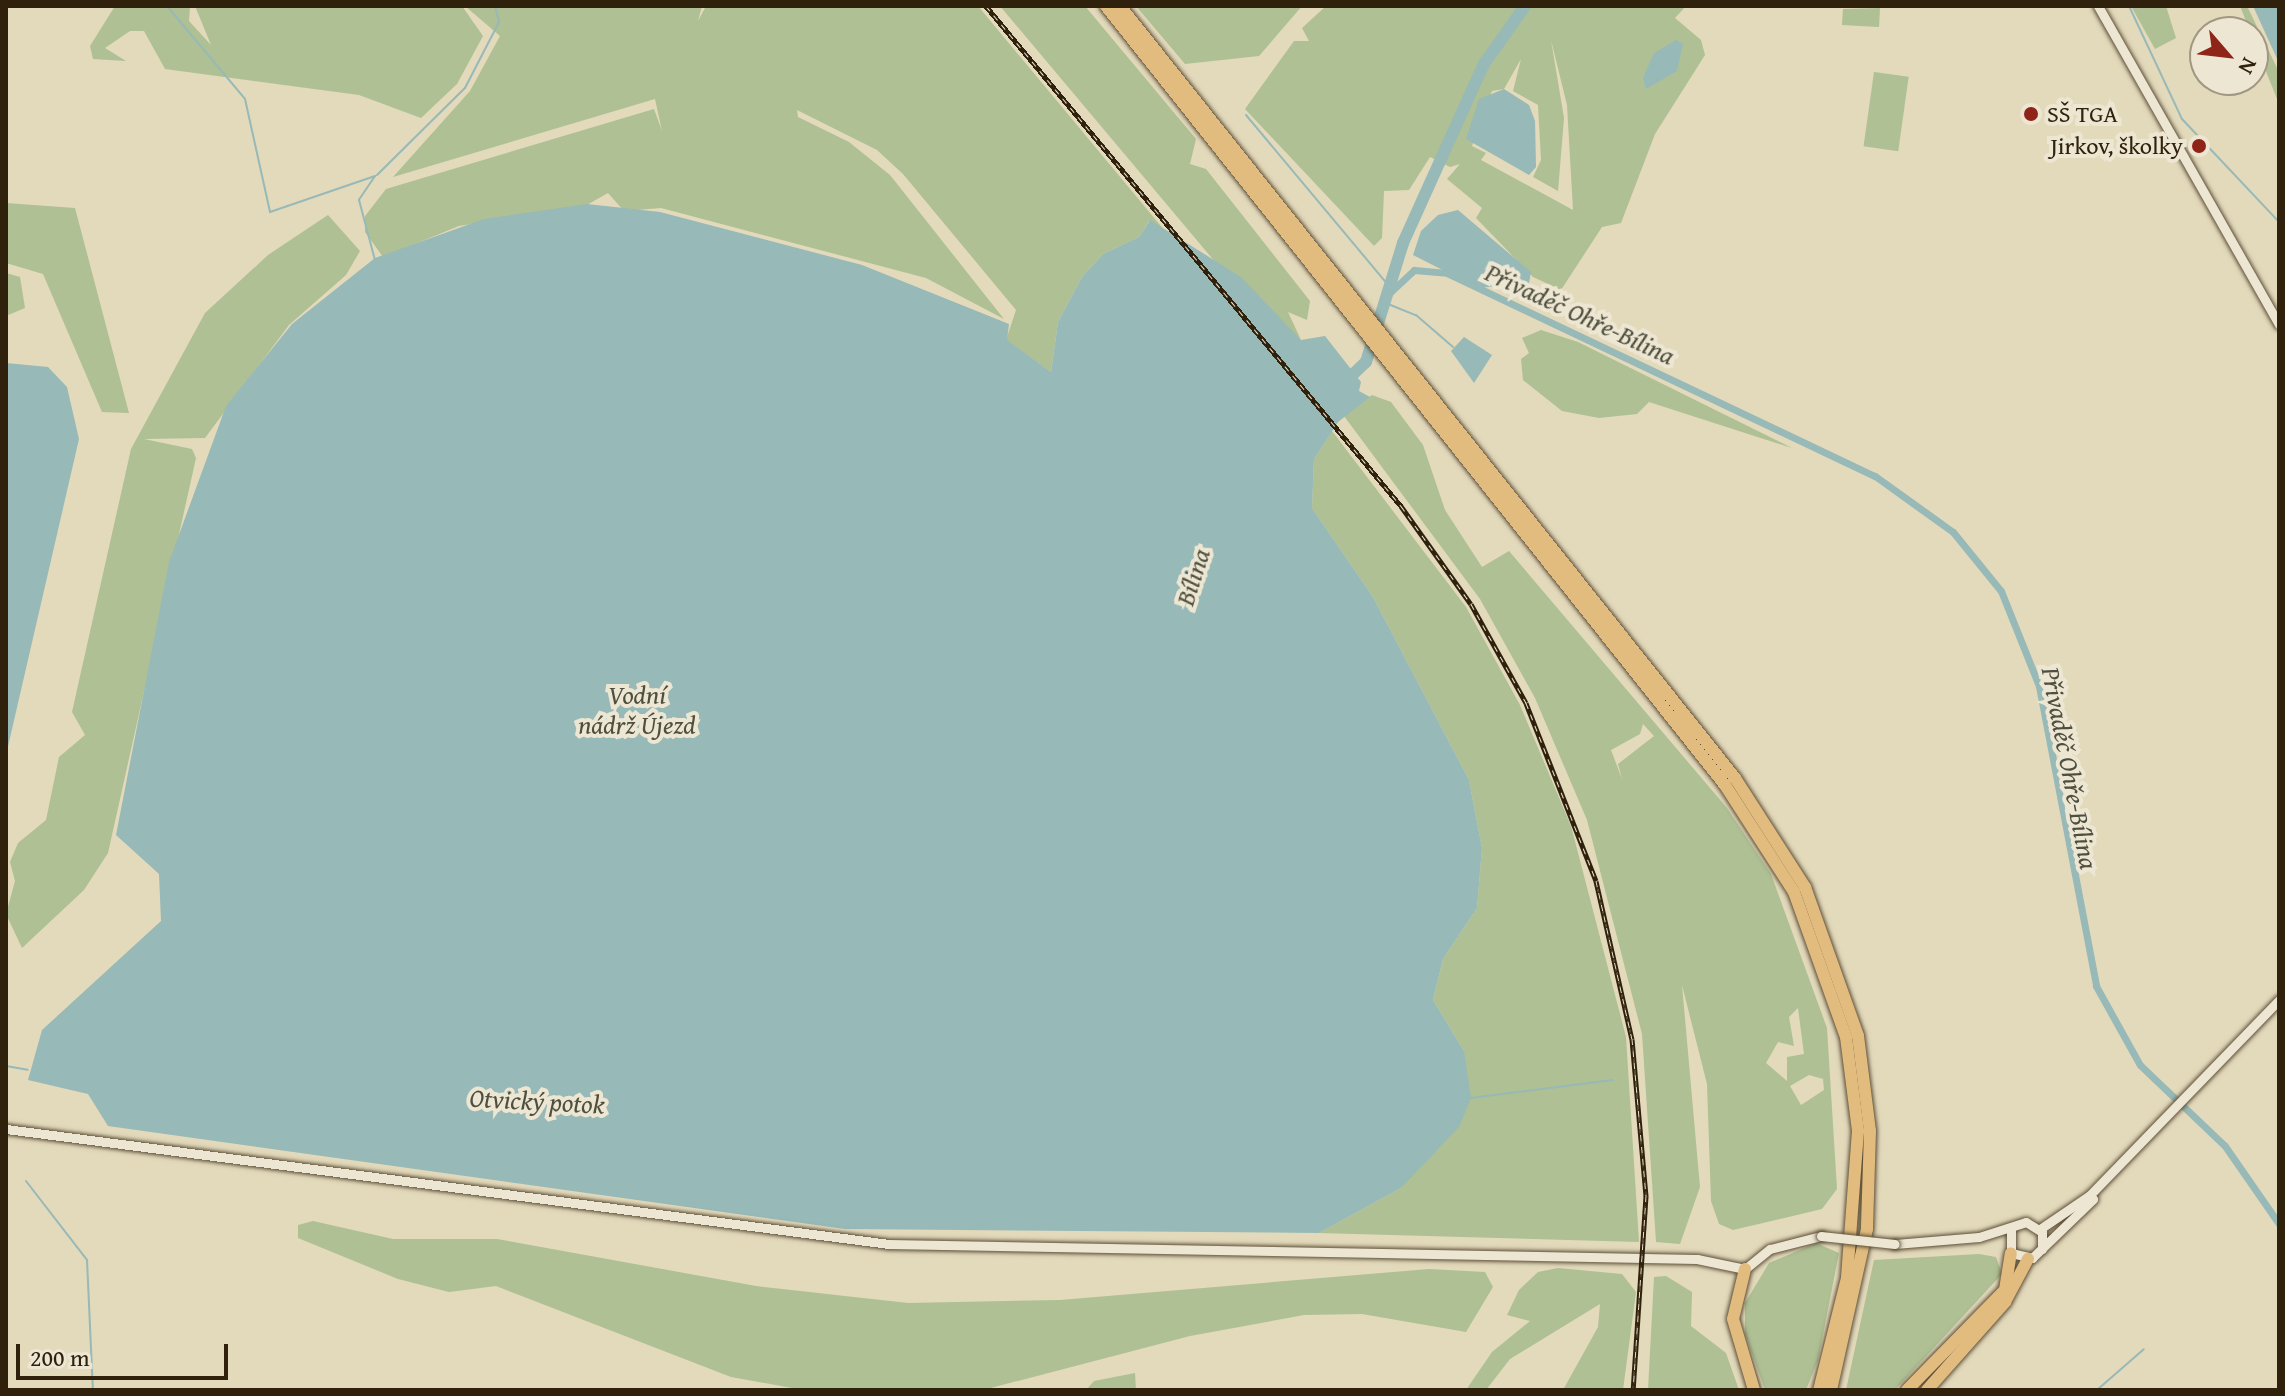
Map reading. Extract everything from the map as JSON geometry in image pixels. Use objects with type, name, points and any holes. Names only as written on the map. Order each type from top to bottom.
[{"type":"highway","points":[[1106,6],[1355,315],[1725,785],[1775,857],[1811,929],[1846,1037],[1858,1131],[1855,1223],[1833,1390]]},
{"type":"highway","points":[[1120,6],[1735,778],[1823,926],[1858,1036],[1870,1131],[1867,1229],[1836,1357],[1817,1390]]},
{"type":"highway","points":[[1907,1390],[2005,1290],[2008,1248]]},
{"type":"highway","points":[[1927,1390],[2005,1302],[2028,1259]]},
{"type":"highway","points":[[1745,1269],[1733,1319],[1754,1390]]},
{"type":"street","points":[[2098,6],[2279,324]]},
{"type":"street","points":[[1979,1237],[2028,1259],[2042,1249],[2164,1117],[2279,1000]]},
{"type":"street","points":[[6,1129],[889,1244],[1697,1259],[1745,1269],[1770,1249],[1821,1236],[1895,1244],[1979,1237],[2026,1222],[2040,1229]]},
{"type":"street","points":[[2040,1229],[2070,1213],[2133,1150]]},
{"type":"street","points":[[2008,1248],[2011,1228]]},
{"type":"street","points":[[2040,1229],[2042,1249]]},
{"type":"green space","points":[[115,6],[190,6],[189,21],[211,45],[195,6],[462,6],[483,36],[457,84],[421,118],[359,95],[165,69],[144,31],[130,31],[105,48],[126,61],[93,59],[90,46]]},
{"type":"green space","points":[[465,6],[702,6],[698,21],[706,6],[978,6],[1170,237],[1149,221],[1139,237],[1103,254],[1082,277],[1058,322],[1051,372],[1006,340],[1016,310],[903,174],[877,150],[797,110],[798,117],[849,142],[890,175],[1004,319],[926,278],[661,208],[624,211],[608,193],[585,206],[459,226],[383,257],[365,232],[365,216],[386,189],[654,109],[662,131],[655,99],[393,177],[470,91],[500,36]]},
{"type":"green space","points":[[1000,6],[1085,6],[1196,139],[1190,164],[1206,169],[1310,301],[1307,320],[1288,312],[1301,340],[1216,263]]},
{"type":"green space","points":[[1136,6],[1302,6],[1259,56],[1185,64]]},
{"type":"green space","points":[[1326,6],[1686,6],[1675,18],[1701,40],[1705,55],[1655,134],[1621,223],[1602,227],[1561,290],[1533,277],[1476,218],[1482,208],[1447,179],[1460,164],[1450,167],[1430,157],[1409,190],[1384,191],[1382,238],[1374,246],[1245,109],[1294,41],[1309,41],[1302,28]],"holes":[[[1551,40],[1567,105],[1573,210],[1481,160],[1486,153],[1472,146],[1492,91],[1504,89],[1521,59],[1513,91],[1538,105],[1541,160],[1533,177],[1558,191],[1564,118]]]},
{"type":"green space","points":[[2131,6],[2166,6],[2176,38],[2155,49]]},
{"type":"green space","points":[[2240,6],[2247,6],[2252,16],[2244,16]]},
{"type":"green space","points":[[1880,8],[1879,27],[1842,25],[1843,9]]},
{"type":"green space","points":[[2269,51],[2279,72],[2279,104],[2269,79]]},
{"type":"green space","points":[[1874,72],[1909,77],[1898,151],[1864,146]]},
{"type":"green space","points":[[6,203],[75,208],[129,413],[102,412],[43,274],[6,263]]},
{"type":"green space","points":[[328,215],[360,251],[346,275],[289,325],[205,438],[144,439],[192,449],[196,458],[108,853],[84,890],[22,948],[6,914],[15,881],[10,862],[18,843],[46,820],[59,757],[85,735],[72,712],[131,449],[205,313],[268,255]]},
{"type":"green space","points":[[6,273],[20,277],[25,308],[6,316]]},
{"type":"green space","points":[[1541,330],[1578,342],[1792,448],[1649,402],[1637,414],[1599,418],[1562,411],[1523,380],[1521,359],[1529,353],[1522,338]]},
{"type":"green space","points":[[1372,395],[1391,402],[1423,445],[1445,510],[1482,567],[1509,551],[1727,808],[1771,874],[1827,1028],[1837,1189],[1822,1209],[1733,1230],[1719,1224],[1711,1201],[1707,1084],[1682,985],[1700,1187],[1680,1244],[1656,1242],[1642,1034],[1587,820],[1535,698],[1480,599],[1344,416]],"holes":[[[1643,724],[1654,736],[1618,764],[1622,779],[1611,750],[1640,734]],[[1798,1008],[1804,1054],[1787,1057],[1787,1081],[1766,1063],[1778,1042],[1794,1046],[1789,1017]],[[1809,1075],[1823,1079],[1824,1090],[1801,1105],[1790,1086]]]},
{"type":"green space","points":[[1332,431],[1466,607],[1520,705],[1571,826],[1626,1037],[1639,1242],[1319,1233],[1401,1188],[1464,1051],[1433,1000],[1443,959],[1477,908],[1482,848],[1469,780],[1373,597],[1312,508],[1314,459]]},
{"type":"green space","points":[[313,1221],[393,1239],[497,1239],[756,1286],[908,1303],[1060,1300],[1429,1269],[1485,1272],[1493,1287],[1466,1332],[1362,1314],[1304,1315],[1190,1336],[983,1390],[803,1390],[731,1377],[496,1286],[449,1292],[398,1279],[298,1238],[298,1225]]},
{"type":"green space","points":[[1816,1243],[1839,1253],[1818,1360],[1806,1390],[1765,1390],[1745,1334],[1745,1303],[1769,1263]]},
{"type":"green space","points":[[1979,1254],[1996,1257],[2002,1274],[1895,1390],[1846,1390],[1874,1260]]},
{"type":"green space","points":[[1558,1268],[1622,1274],[1636,1292],[1623,1390],[1563,1390],[1598,1327],[1600,1304],[1510,1359],[1486,1390],[1466,1390],[1492,1352],[1530,1321],[1507,1315],[1519,1290],[1538,1272]]},
{"type":"green space","points":[[1666,1276],[1692,1292],[1691,1326],[1726,1353],[1739,1390],[1648,1390],[1654,1277]]},
{"type":"green space","points":[[1135,1373],[1136,1390],[1086,1390],[1094,1381]]},
{"type":"water","points":[[2253,6],[2279,6],[2279,63],[2269,41],[2269,16],[2258,16]]},
{"type":"water","points":[[1676,40],[1683,44],[1677,71],[1646,89],[1643,78],[1654,53]]},
{"type":"water","points":[[1504,89],[1529,105],[1535,121],[1536,167],[1529,175],[1466,139],[1479,99]]},
{"type":"water","name":"Vodní nádrž Újezd","points":[[587,204],[660,212],[862,265],[1009,324],[1007,340],[1051,372],[1058,322],[1082,277],[1103,254],[1139,237],[1150,220],[1241,277],[1301,340],[1325,336],[1361,382],[1359,391],[1370,397],[1338,422],[1314,459],[1312,508],[1373,597],[1469,780],[1482,848],[1477,908],[1443,959],[1433,1000],[1464,1051],[1471,1098],[1459,1127],[1401,1188],[1319,1233],[845,1229],[108,1126],[88,1094],[28,1080],[42,1030],[161,921],[159,874],[116,835],[169,562],[226,406],[292,324],[375,258],[484,219]]},
{"type":"water","points":[[1458,210],[1531,272],[1529,283],[1478,288],[1413,255],[1421,231],[1438,215]]},
{"type":"water","points":[[1464,337],[1492,355],[1474,383],[1451,351]]},
{"type":"water","points":[[6,363],[48,367],[67,387],[79,439],[6,755]]},
{"type":"waterway","points":[[167,6],[245,99],[270,212],[375,176],[359,200],[375,260]]},
{"type":"waterway","points":[[377,175],[465,88],[499,22],[495,6]]},
{"type":"waterway","name":"Bílina","points":[[1343,384],[1366,362],[1403,243],[1484,64],[1525,6]]},
{"type":"waterway","points":[[2129,6],[2182,119],[2279,222]]},
{"type":"waterway","points":[[1246,115],[1388,285]]},
{"type":"waterway","name":"Přivaděč Ohře-Bílina","points":[[1384,298],[1414,270],[1447,273],[1875,476],[1953,532],[2001,591],[2039,686],[2096,986],[2140,1065],[2225,1146],[2279,1224]]},
{"type":"waterway","points":[[1383,302],[1416,315],[1453,347]]},
{"type":"waterway","name":"Otvický potok","points":[[6,1066],[28,1070]]},
{"type":"waterway","points":[[1471,1098],[1613,1080]]},
{"type":"waterway","points":[[26,1181],[87,1260],[93,1390]]},
{"type":"waterway","points":[[2097,1390],[2144,1349]]},
{"type":"railway","points":[[986,6],[1401,506],[1471,604],[1526,703],[1596,881],[1632,1039],[1646,1196],[1633,1390]]},
{"type":"place","name":"SŠ TGA","points":[[2031,114]]},
{"type":"place","name":"Jirkov, školky","points":[[2199,146]]}]
